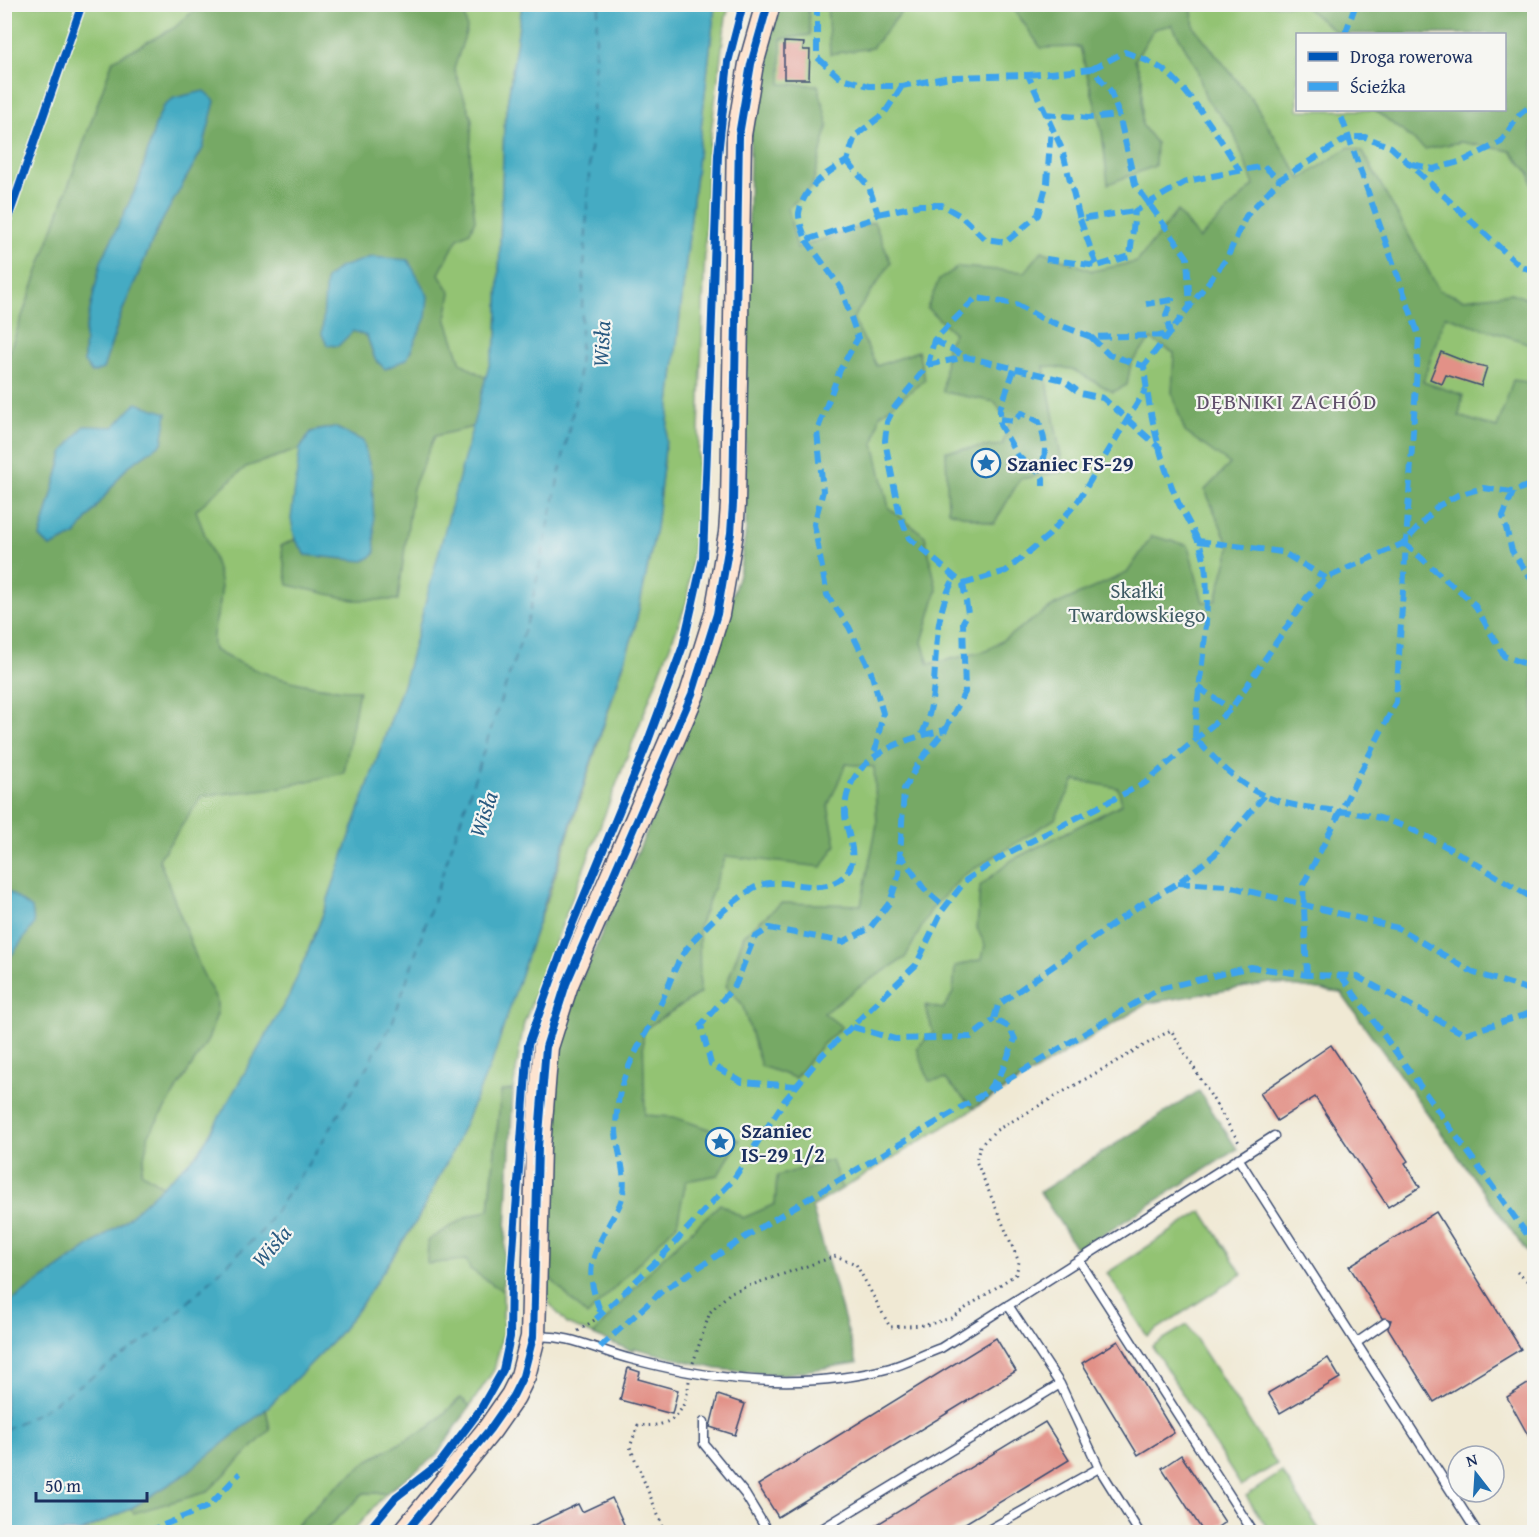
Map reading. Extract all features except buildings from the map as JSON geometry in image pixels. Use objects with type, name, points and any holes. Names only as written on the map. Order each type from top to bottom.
[{"type":"street","points":[[406,1533],[513,1396],[523,1376],[532,1337],[538,1147],[546,1047],[566,984],[692,694],[719,603],[733,504],[739,135],[751,64],[768,4]]},
{"type":"lane","points":[[532,1337],[552,1335],[630,1359],[750,1382],[828,1379],[890,1368],[941,1348],[1274,1136]]},
{"type":"lane","points":[[1239,1158],[1477,1533]]},
{"type":"lane","points":[[1079,1260],[1253,1533]]},
{"type":"lane","points":[[1008,1305],[1060,1384],[1099,1468],[1139,1533]]},
{"type":"lane","points":[[1356,1343],[1385,1323]]},
{"type":"lane","points":[[817,1533],[1060,1384]]},
{"type":"lane","points":[[704,1422],[704,1444],[745,1494],[768,1533]]},
{"type":"lane","points":[[985,1533],[1099,1468]]},
{"type":"path","points":[[665,1533],[630,1447],[638,1425],[655,1427],[678,1414],[687,1402],[690,1370],[710,1312],[731,1292],[836,1256],[856,1264],[890,1327],[926,1325],[951,1318],[1016,1274],[1019,1262],[976,1161],[980,1146],[995,1131],[1171,1030],[1241,1146]]},
{"type":"path","points":[[1517,1272],[1534,1287]]},
{"type":"path","points":[[585,1327],[596,1319]]},
{"type":"path","points":[[1324,1533],[1328,1530],[1330,1533]]},
{"type":"green space","points":[[827,4],[917,5],[904,9],[872,48],[830,54]]},
{"type":"green space","points":[[5,5],[522,5],[504,126],[497,336],[452,531],[404,682],[322,917],[290,994],[251,1065],[199,1152],[119,1260],[5,1323]]},
{"type":"green space","points":[[200,5],[463,5],[467,29],[454,69],[472,119],[469,170],[475,220],[470,232],[458,238],[439,274],[451,293],[446,318],[461,363],[486,378],[473,427],[435,436],[413,488],[398,600],[354,600],[288,585],[281,546],[295,539],[306,555],[363,441],[334,427],[311,432],[300,449],[246,467],[196,510],[220,583],[220,599],[213,636],[214,650],[230,659],[283,679],[321,687],[359,690],[344,773],[277,788],[202,796],[159,859],[201,970],[217,1001],[217,1014],[208,1040],[149,1134],[141,1172],[164,1187],[125,1221],[5,1306],[5,959],[11,956],[9,892],[5,892],[5,364],[113,60],[174,28]],"holes":[[[156,123],[203,148],[158,228],[121,314],[103,369],[84,362],[85,332],[101,262],[139,182]],[[426,317],[375,359],[367,336],[354,331]],[[114,427],[162,443],[127,467],[75,535],[50,547],[40,537],[64,451]]]},
{"type":"green space","points":[[715,5],[730,5],[726,17],[708,156],[696,525],[687,602],[524,1023],[513,1090],[501,1092],[489,1210],[467,1217],[466,1255],[468,1263],[479,1275],[503,1291],[503,1334],[494,1370],[470,1406],[460,1398],[430,1427],[369,1460],[329,1493],[290,1532],[81,1532],[130,1509],[134,1513],[270,1430],[266,1409],[333,1341],[361,1305],[417,1220],[455,1146],[549,895],[634,632],[656,528]]},
{"type":"green space","name":"Skałki Twardowskiego","points":[[777,5],[1534,5],[1534,1262],[1341,993],[1270,983],[1148,1003],[649,1306],[632,1351],[567,1324],[549,1303],[544,1272],[579,985],[659,804],[719,642],[738,583],[746,530]]},
{"type":"green space","name":"Skałki Twardowskiego","points":[[777,5],[808,5],[810,35],[781,39],[781,84],[818,85],[828,125],[812,187],[788,208],[797,248],[874,222],[891,263],[853,318],[877,366],[918,351],[925,380],[880,415],[874,443],[889,508],[925,536],[937,590],[922,642],[929,664],[986,651],[1055,605],[1127,573],[1152,536],[1188,545],[1203,602],[1216,600],[1230,548],[1205,490],[1230,464],[1185,432],[1172,393],[1174,353],[1151,339],[1131,363],[1127,385],[1113,392],[1072,369],[1044,366],[1064,472],[1020,479],[994,524],[948,511],[946,451],[1002,445],[1009,424],[995,402],[943,392],[947,345],[954,333],[927,308],[939,280],[958,267],[1025,272],[1042,251],[1092,271],[1137,262],[1177,211],[1199,239],[1254,185],[1232,129],[1206,99],[1196,66],[1172,25],[1154,29],[1135,60],[1142,78],[1142,125],[1156,143],[1155,166],[1108,184],[1102,132],[1080,47],[1041,48],[1011,5],[1191,5],[1194,27],[1251,98],[1301,179],[1349,147],[1363,152],[1439,290],[1463,299],[1511,293],[1534,301],[1534,345],[1445,316],[1423,382],[1463,395],[1459,416],[1497,428],[1513,380],[1534,383],[1534,1262],[1341,993],[1270,983],[1148,1003],[973,1108],[945,1079],[929,1081],[917,1048],[933,1032],[925,1005],[943,1009],[953,993],[955,966],[982,959],[985,945],[977,928],[980,886],[1012,860],[1122,804],[1118,788],[1075,780],[1055,819],[964,875],[931,910],[905,958],[860,986],[824,1013],[842,1027],[821,1046],[795,1078],[761,1066],[742,1004],[726,986],[744,935],[781,903],[861,905],[877,824],[874,767],[846,764],[828,806],[836,845],[822,867],[726,856],[699,926],[700,993],[643,1030],[645,1115],[674,1117],[740,1140],[718,1175],[686,1181],[677,1224],[587,1316],[544,1272],[550,1101],[557,1054],[579,985],[659,804],[719,642],[740,570],[746,530],[745,399],[751,103]]},
{"type":"green space","points":[[1302,5],[1534,5],[1534,199],[1530,174],[1511,151],[1461,142],[1425,149],[1376,111],[1506,111],[1506,33],[1338,33]]},
{"type":"green space","points":[[513,1090],[503,1291],[470,1269],[466,1260],[427,1264],[428,1240],[467,1217],[489,1210],[501,1091]]},
{"type":"green space","points":[[1199,1091],[1237,1149],[1078,1251],[1040,1192]]},
{"type":"green space","points":[[832,1160],[842,1189],[812,1207],[857,1363],[779,1375],[717,1369],[634,1348],[632,1351],[593,1335],[656,1264],[720,1204],[743,1218],[775,1204],[777,1176]]},
{"type":"green space","points":[[1202,1211],[1242,1274],[1147,1336],[1107,1273]]},
{"type":"green space","points":[[1187,1325],[1277,1464],[1241,1486],[1152,1346]]},
{"type":"green space","points":[[461,1398],[470,1406],[437,1455],[386,1493],[364,1493],[323,1532],[290,1532],[329,1493],[369,1460],[430,1427]]},
{"type":"green space","points":[[266,1409],[270,1430],[207,1492],[134,1513],[130,1509],[181,1477]]},
{"type":"green space","points":[[1282,1472],[1321,1532],[1270,1532],[1246,1496]]},
{"type":"green space","points":[[364,1493],[386,1493],[352,1532],[323,1532]]},
{"type":"water","name":"Wisła","points":[[522,5],[715,5],[656,528],[634,632],[493,1059],[455,1146],[417,1220],[361,1305],[333,1341],[266,1409],[181,1477],[130,1509],[81,1532],[5,1532],[5,1306],[125,1221],[199,1152],[290,994],[320,922],[404,682],[497,336],[504,126]]},
{"type":"water","points":[[204,91],[215,101],[203,148],[158,228],[121,314],[103,369],[92,373],[84,362],[85,332],[101,262],[139,182],[156,123],[163,107],[174,98]]},
{"type":"water","points":[[371,257],[408,260],[428,296],[426,317],[407,359],[385,369],[375,359],[367,336],[353,331],[338,346],[327,345],[322,334],[326,279],[339,268]]},
{"type":"water","points":[[136,403],[167,413],[162,443],[127,467],[75,535],[50,547],[40,537],[64,451],[84,426],[114,427]]},
{"type":"water","points":[[334,427],[363,441],[372,475],[375,554],[364,561],[306,555],[295,539],[291,519],[300,449],[311,432]]},
{"type":"water","points":[[5,892],[9,892],[32,909],[34,924],[11,956],[5,959]]},
{"type":"waterway","points":[[330,4],[359,4]]},
{"type":"ferry route","points":[[4,1430],[42,1411],[157,1332],[262,1231],[315,1154],[392,1024],[529,616],[578,387],[597,17],[600,4]]},
{"type":"marked path","points":[[817,4],[817,57],[839,77],[869,86],[902,86],[950,77],[1028,75],[1062,149],[1080,219],[1135,211]]},
{"type":"marked path","points":[[1345,33],[1356,4]]},
{"type":"marked path","points":[[1092,69],[1125,52],[1165,71],[1198,107],[1240,172]]},
{"type":"marked path","points":[[1028,75],[1092,69],[1110,90],[1119,115],[1135,184],[1187,257],[1190,309]]},
{"type":"marked path","points":[[847,161],[869,187],[878,214],[872,219],[806,240],[799,216],[805,196],[824,176],[847,161],[855,136],[884,114],[902,86]]},
{"type":"marked path","points":[[1412,164],[1433,169],[1463,161],[1501,142],[1519,115],[1534,103]]},
{"type":"marked path","points":[[1307,975],[1303,885],[1396,702],[1419,336],[1339,111]]},
{"type":"marked path","points":[[1045,114],[1088,118],[1119,115]]},
{"type":"marked path","points":[[878,214],[920,205],[942,205],[961,216],[985,239],[1006,242],[1038,215],[1047,183],[1051,127]]},
{"type":"marked path","points":[[1534,270],[1521,267],[1391,147],[1365,137],[1349,137],[1279,180],[1246,216],[1227,258],[1144,366],[1151,415],[1159,448],[1169,480],[1200,546],[1205,565],[1207,608],[1195,738],[1236,778],[1265,796],[1309,808],[1371,816],[1406,827],[1462,855],[1534,899]]},
{"type":"marked path","points":[[1046,259],[1097,266],[1130,256],[1135,211],[1187,181],[1264,166],[1279,180]]},
{"type":"marked path","points":[[1080,219],[1097,266]]},
{"type":"marked path","points":[[806,240],[841,288],[858,338],[840,370],[817,431],[823,491],[814,524],[827,595],[849,627],[871,672],[883,713],[874,756]]},
{"type":"marked path","points":[[797,1086],[742,1082],[711,1064],[701,1025],[736,984],[754,938],[769,928],[843,942],[870,928],[890,902],[899,874],[904,789],[919,762],[945,730],[965,692],[963,622],[968,613],[963,584],[909,538],[900,516],[885,441],[887,422],[894,408],[928,365],[934,340],[976,298],[1016,304],[1041,318],[1091,337],[1170,335],[1166,315],[1172,300],[1146,304]]},
{"type":"marked path","points":[[1091,337],[1109,355],[1144,366]]},
{"type":"marked path","points":[[934,340],[966,357]]},
{"type":"marked path","points":[[928,365],[966,357],[1063,380],[1080,393],[1103,398],[1161,449]]},
{"type":"marked path","points":[[1014,370],[1000,409],[1000,425],[1018,456],[1032,469],[1038,471],[1043,478],[1043,486]]},
{"type":"marked path","points":[[963,584],[1006,571],[1049,535],[1078,501],[1146,389]]},
{"type":"marked path","points":[[1000,419],[1013,421],[1022,413],[1039,422],[1045,454],[1038,471]]},
{"type":"marked path","points":[[596,1319],[660,1258],[733,1180],[785,1100],[822,1055],[916,965],[942,911],[966,880],[1006,854],[1145,783],[1231,709],[1307,597],[1326,578],[1404,543],[1438,506],[1458,495],[1483,488],[1513,492],[1534,483]]},
{"type":"marked path","points":[[1513,492],[1503,516],[1512,551],[1534,583]]},
{"type":"marked path","points":[[1198,541],[1282,552],[1326,578]]},
{"type":"marked path","points":[[1404,543],[1474,604],[1504,656],[1534,667]]},
{"type":"marked path","points":[[922,734],[929,715],[932,697],[940,618],[955,577]]},
{"type":"marked path","points":[[1198,687],[1231,709]]},
{"type":"marked path","points":[[600,1311],[592,1285],[592,1265],[598,1246],[620,1204],[624,1189],[616,1130],[620,1091],[629,1066],[681,957],[712,921],[760,885],[785,883],[822,886],[833,883],[844,876],[852,861],[845,811],[848,792],[855,777],[866,764],[895,745],[945,730]]},
{"type":"marked path","points":[[988,1090],[1002,1071],[1015,1039],[1009,1027],[994,1019],[998,1005],[1139,906],[1178,883],[1214,855],[1264,796]]},
{"type":"marked path","points":[[899,852],[924,889],[945,907]]},
{"type":"marked path","points":[[1178,883],[1228,886],[1398,928],[1474,973],[1534,991]]},
{"type":"marked path","points":[[600,1347],[662,1291],[761,1227],[1159,989],[1251,967],[1307,975],[1356,976],[1464,1034],[1534,1012]]},
{"type":"marked path","points":[[1341,976],[1534,1244]]},
{"type":"marked path","points":[[853,1027],[895,1039],[971,1037],[994,1019]]},
{"type":"marked path","points":[[147,1532],[209,1506],[240,1473]]},
{"type":"cycle path","points":[[4,230],[82,4]]},
{"type":"cycle path","points":[[367,1532],[396,1497],[440,1463],[480,1410],[503,1370],[510,1337],[511,1278],[528,1045],[565,942],[645,749],[683,646],[703,558],[718,155],[728,62],[743,4]]},
{"type":"cycle path","points":[[406,1532],[490,1429],[513,1396],[523,1376],[533,1337],[538,1147],[546,1047],[566,984],[692,694],[717,614],[731,533],[733,504],[739,135],[751,64],[768,4]]},
{"type":"place","name":"Szaniec FS-29","points":[[986,463]]},
{"type":"place","name":"Szaniec IS-29 1/2","points":[[720,1142]]},
{"type":"district","name":"DĘBNIKI ZACHÓD","points":[[1287,401]]}]
